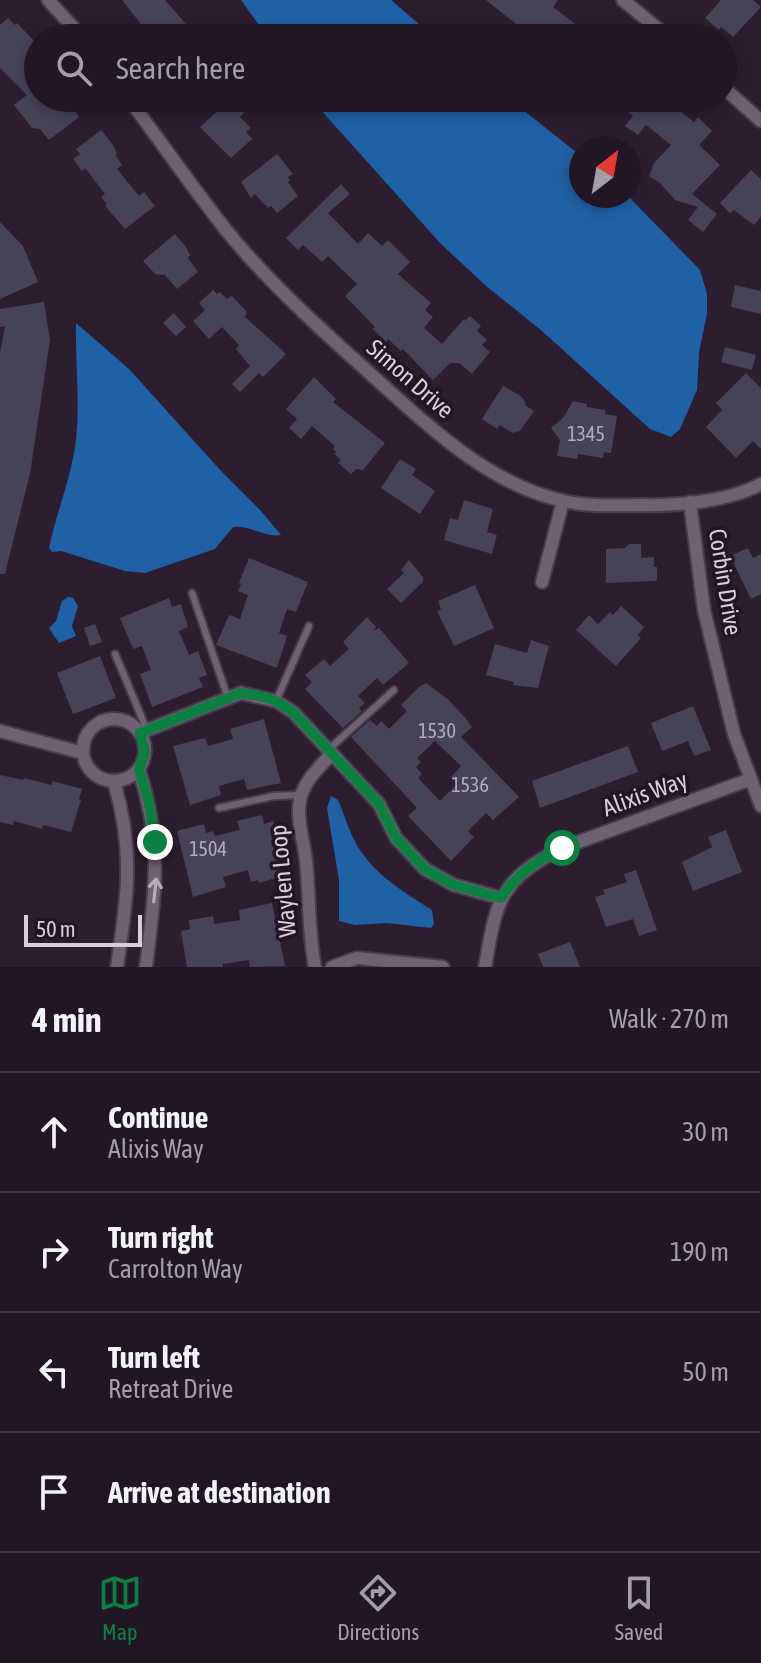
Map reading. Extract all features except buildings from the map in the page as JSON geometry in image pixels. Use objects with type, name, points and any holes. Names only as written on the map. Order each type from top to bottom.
[{"type":"street","points":[[48,0],[70,24]]},
{"type":"street","points":[[623,0],[652,24]]},
{"type":"street","points":[[737,100],[761,121]]},
{"type":"street","name":"Simon Drive","points":[[138,112],[227,232],[303,313],[427,425],[471,459],[524,487],[563,501],[666,506],[745,493],[761,484]]},
{"type":"street","points":[[542,582],[563,501]]},
{"type":"street","name":"Corbin Drive","points":[[690,502],[704,610],[734,734],[761,806]]},
{"type":"street","points":[[144,732],[241,693],[276,701],[293,712],[379,804],[396,838],[425,869],[454,885],[501,898]]},
{"type":"street","points":[[139,770],[114,782],[97,776],[85,762],[83,753],[87,733],[104,721],[124,721],[144,732]]},
{"type":"street","points":[[0,731],[83,753]]},
{"type":"street","points":[[144,732],[145,752],[139,770],[149,803],[157,878],[146,967]]},
{"type":"street","name":"Waylen Loop","points":[[315,967],[310,941],[300,795],[330,752]]},
{"type":"street","name":"Alixis Way","points":[[485,967],[494,914],[501,898],[512,881],[535,862],[562,848],[751,779]]},
{"type":"street","points":[[114,782],[124,816],[128,849],[128,885],[117,967]]},
{"type":"street","points":[[332,967],[357,958],[443,967]]},
{"type":"lane","points":[[192,593],[228,698]]},
{"type":"lane","points":[[276,701],[309,626]]},
{"type":"lane","points":[[115,654],[144,732]]},
{"type":"lane","points":[[330,752],[394,690]]},
{"type":"lane","points":[[219,808],[274,796],[300,795]]},
{"type":"water","points":[[241,0],[391,0],[419,24],[258,24]]},
{"type":"water","points":[[323,112],[526,112],[569,146],[569,208],[640,208],[700,270],[707,294],[697,390],[680,429],[671,437],[650,429],[542,331],[441,244]]},
{"type":"water","points":[[76,323],[129,369],[281,535],[233,527],[215,549],[145,573],[125,571],[61,551],[52,552],[49,548],[70,472],[77,432]]},
{"type":"water","points":[[73,598],[78,606],[72,626],[76,636],[59,643],[49,628],[56,621],[62,601]]},
{"type":"water","points":[[331,796],[338,800],[355,842],[373,867],[432,910],[434,924],[431,928],[387,923],[355,925],[339,921],[339,880],[327,808]]},
{"type":"route","points":[[155,842],[149,803],[139,770],[145,752],[140,733],[241,693],[276,701],[293,712],[379,804],[396,838],[425,869],[454,885],[501,898],[512,881],[535,862],[562,848]]}]
